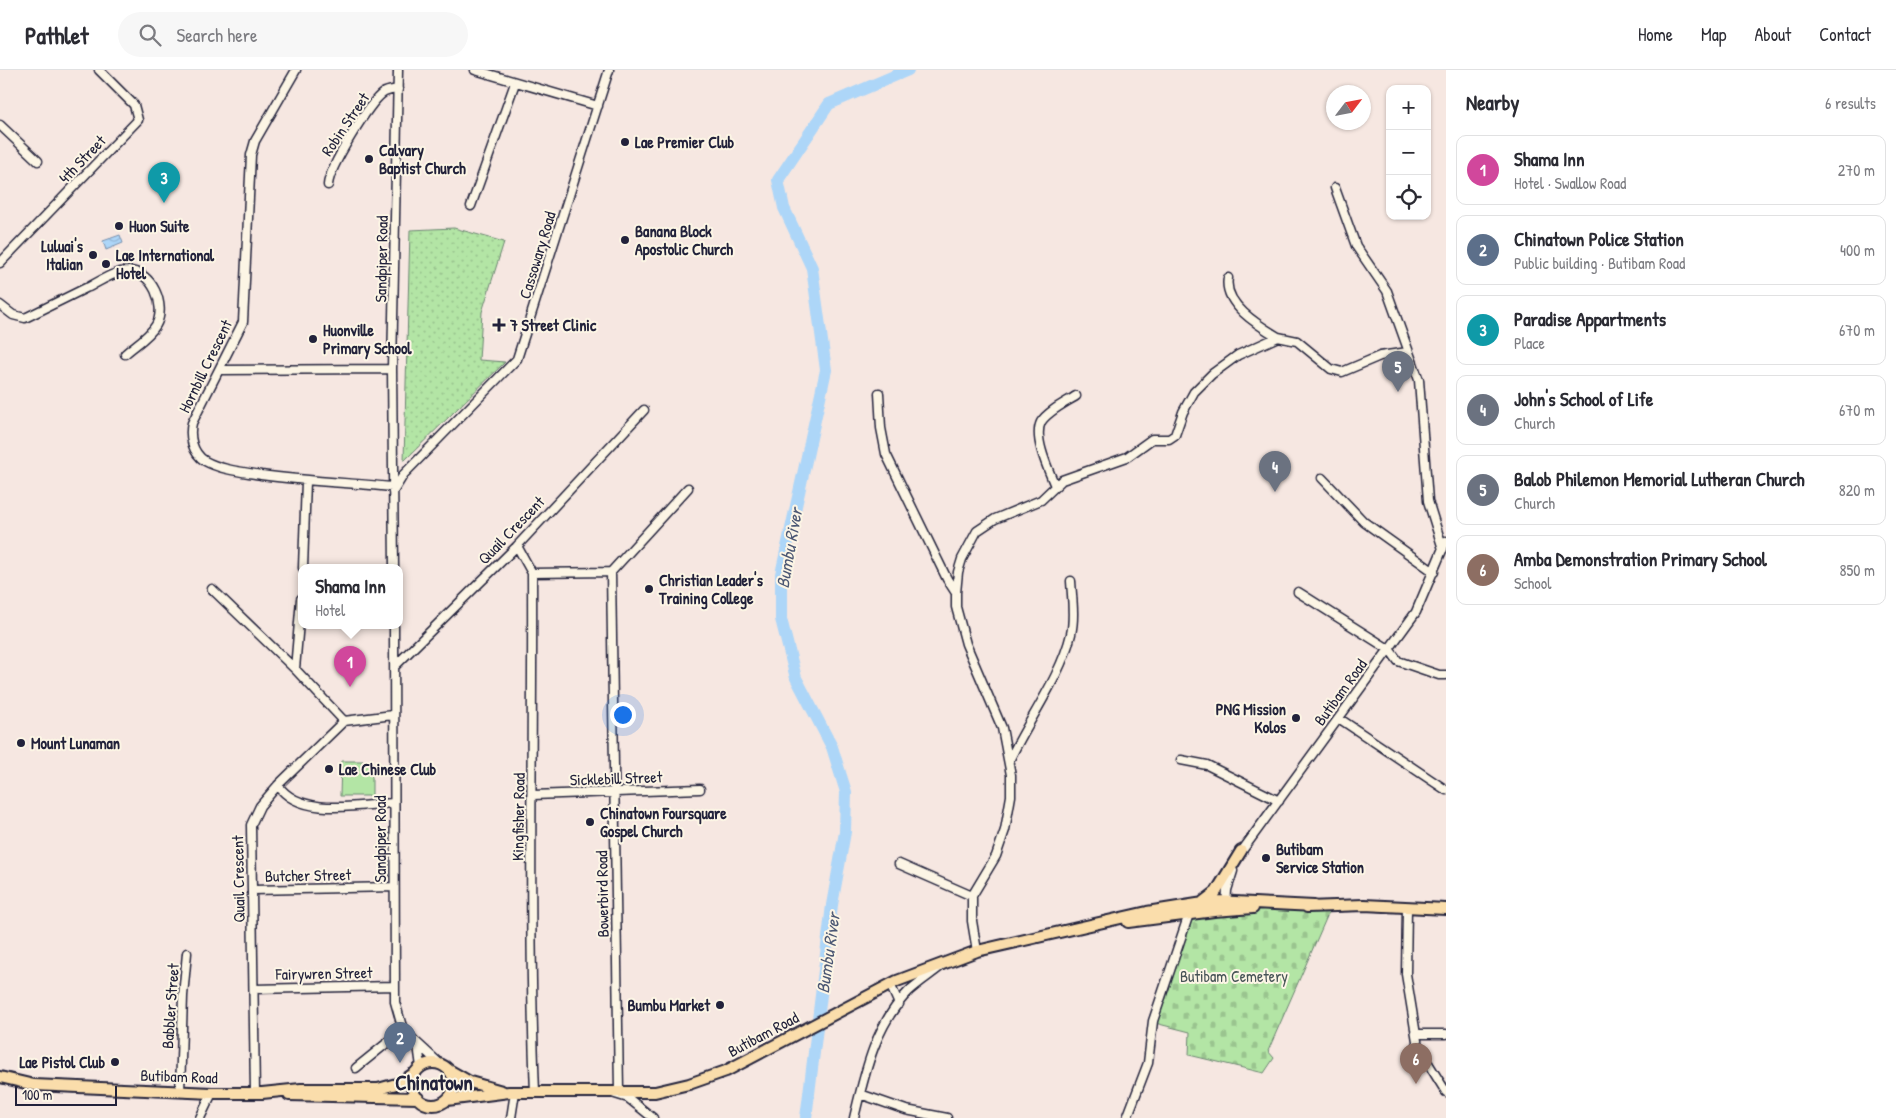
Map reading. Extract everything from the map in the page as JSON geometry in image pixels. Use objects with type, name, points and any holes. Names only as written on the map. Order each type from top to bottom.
[{"type":"main road","points":[[1191,910],[1209,899],[1216,892],[1242,851]]},
{"type":"main road","name":"Butibam Road","points":[[447,1100],[512,1092],[655,1092],[689,1084],[726,1071],[890,984],[952,958],[1154,910],[1191,910],[1220,905],[1364,905],[1446,909]]},
{"type":"main road","points":[[433,1063],[444,1067],[454,1085],[447,1100],[439,1104],[430,1105],[418,1098],[412,1084],[418,1069],[433,1063]]},
{"type":"main road","name":"Butibam Road","points":[[444,1067],[470,1082],[512,1092]]},
{"type":"main road","name":"Butibam Road","points":[[268,1093],[301,1089],[378,1088],[400,1083],[418,1069]]},
{"type":"main road","name":"Butibam Road","points":[[0,1077],[34,1085],[180,1092],[268,1093],[296,1096],[418,1098]]},
{"type":"street","name":"4th Street","points":[[0,263],[138,120],[134,105],[99,70]]},
{"type":"street","name":"Hornbill Crescent","points":[[296,70],[255,142],[251,155],[243,322],[192,423],[190,434],[199,455],[205,460],[240,472],[393,490]]},
{"type":"street","name":"Sandpiper Road","points":[[394,564],[392,369],[398,70]]},
{"type":"street","points":[[475,70],[598,106]]},
{"type":"street","name":"Cassowary Road","points":[[393,490],[404,474],[517,358],[522,348],[610,70]]},
{"type":"street","points":[[471,206],[515,83]]},
{"type":"street","name":"Robin Street","points":[[328,185],[329,177],[335,164],[373,104],[385,92],[398,89]]},
{"type":"street","points":[[0,125],[38,161]]},
{"type":"street","points":[[1335,188],[1356,246],[1387,291],[1419,380],[1428,501],[1444,545]]},
{"type":"street","points":[[0,305],[13,315],[25,318],[127,271],[143,275],[153,286],[158,300],[158,320],[146,336],[125,354]]},
{"type":"street","points":[[1228,278],[1226,287],[1231,299],[1262,327],[1278,337],[1297,341],[1331,369],[1342,372],[1380,356],[1408,352]]},
{"type":"street","points":[[977,951],[972,921],[972,896],[996,856],[1005,830],[1011,796],[1002,728],[966,644],[956,608],[958,572],[962,559],[977,531],[995,519],[1041,500],[1062,480],[1127,457],[1152,439],[1169,439],[1175,435],[1183,412],[1194,392],[1212,374],[1238,354],[1278,337]]},
{"type":"street","points":[[220,370],[392,369]]},
{"type":"street","points":[[879,392],[881,428],[886,454],[946,579],[956,593]]},
{"type":"street","points":[[1055,486],[1040,446],[1039,429],[1049,414],[1076,396]]},
{"type":"street","name":"Quail Crescent","points":[[395,666],[517,546],[644,410]]},
{"type":"street","points":[[1322,478],[1364,522],[1434,572]]},
{"type":"street","points":[[303,564],[306,481]]},
{"type":"street","points":[[532,573],[611,572],[688,488]]},
{"type":"street","name":"Butibam Road","points":[[1220,905],[1242,851],[1340,719],[1416,612],[1444,545]]},
{"type":"street","name":"Kingfisher Road","points":[[517,546],[532,573],[533,795],[530,954],[535,1092]]},
{"type":"street","name":"Bowerbird Road","points":[[611,572],[619,1091]]},
{"type":"street","points":[[1008,762],[1023,730],[1057,674],[1071,634],[1070,580]]},
{"type":"street","points":[[212,589],[295,669],[344,721],[393,715]]},
{"type":"street","points":[[1298,592],[1390,650],[1398,661],[1439,675],[1446,675]]},
{"type":"street","points":[[295,669],[298,629]]},
{"type":"street","name":"Sandpiper Road","points":[[394,629],[393,715],[396,1011],[403,1030],[444,1067]]},
{"type":"street","points":[[1340,719],[1446,790]]},
{"type":"street","name":"Quail Crescent","points":[[255,1093],[251,825],[257,810],[278,785],[344,721]]},
{"type":"street","points":[[1181,760],[1207,766],[1279,800]]},
{"type":"street","points":[[278,785],[288,798],[309,805],[394,803]]},
{"type":"street","name":"Sicklebill Street","points":[[533,795],[700,789]]},
{"type":"street","points":[[899,864],[972,896]]},
{"type":"street","name":"Butcher Street","points":[[253,890],[394,887]]},
{"type":"street","points":[[1407,908],[1406,974],[1418,1047],[1446,1092]]},
{"type":"street","points":[[1128,1116],[1148,1063],[1153,1021],[1191,910]]},
{"type":"street","name":"Babbler Street","points":[[180,1092],[183,996],[188,953]]},
{"type":"street","points":[[854,1118],[868,1058],[898,1004],[910,991],[952,958]]},
{"type":"street","points":[[890,984],[898,1004]]},
{"type":"street","name":"Fairywren Street","points":[[254,989],[395,986]]},
{"type":"street","points":[[356,1068],[403,1030]]},
{"type":"street","points":[[1416,1034],[1446,1034]]},
{"type":"street","points":[[418,1045],[418,1069]]},
{"type":"street","points":[[604,1091],[628,1098],[654,1118]]},
{"type":"street","points":[[511,1118],[512,1092]]},
{"type":"street","points":[[200,1118],[212,1093]]},
{"type":"street","points":[[860,1094],[906,1110],[947,1118]]},
{"type":"green space","points":[[454,228],[504,242],[482,312],[479,360],[505,362],[404,461],[410,230]]},
{"type":"green space","points":[[341,761],[372,761],[372,796],[340,796]]},
{"type":"green space","name":"Butibam Cemetery","points":[[1332,905],[1268,1051],[1274,1058],[1264,1073],[1189,1055],[1190,1032],[1155,1023],[1189,914]]},
{"type":"water","points":[[120,235],[123,243],[106,250],[103,241]]},
{"type":"waterway","name":"Bumbu River","points":[[806,1118],[832,905],[845,832],[846,792],[832,747],[796,678],[781,619],[781,574],[826,370],[812,268],[784,208],[778,180],[829,104],[908,70]]},
{"type":"place","name":"Lae Premier Club","points":[[625,142]]},
{"type":"place","name":"Calvary Baptist Church","points":[[369,159]]},
{"type":"place","name":"Paradise Appartments","points":[[164,203]]},
{"type":"place","name":"Huon Suite","points":[[119,226]]},
{"type":"place","name":"Banana Block Apostolic Church","points":[[625,240]]},
{"type":"place","name":"Luluai's Italian","points":[[93,255]]},
{"type":"place","name":"Lae International Hotel","points":[[106,264]]},
{"type":"place","name":"7 Street Clinic","points":[[499,325]]},
{"type":"place","name":"Huonville Primary School","points":[[313,339]]},
{"type":"place","name":"Balob Philemon Memorial Lutheran Church","points":[[1398,392]]},
{"type":"place","name":"John's School of Life","points":[[1275,492]]},
{"type":"place","name":"Christian Leader's Training College","points":[[649,589]]},
{"type":"place","name":"Shama Inn","points":[[350,687]]},
{"type":"place","name":"PNG Mission Kolos","points":[[1296,718]]},
{"type":"place","name":"Mount Lunaman","points":[[21,743]]},
{"type":"place","name":"Lae Chinese Club","points":[[329,769]]},
{"type":"place","name":"Chinatown Foursquare Gospel Church","points":[[590,822]]},
{"type":"place","name":"Butibam Service Station","points":[[1266,858]]},
{"type":"place","name":"Bumbu Market","points":[[720,1005]]},
{"type":"place","name":"Lae Pistol Club","points":[[115,1062]]},
{"type":"place","name":"Chinatown Police Station","points":[[400,1063]]},
{"type":"place","name":"Amba Demonstration Primary School","points":[[1416,1084]]},
{"type":"district","name":"Chinatown","points":[[434,1082]]}]
